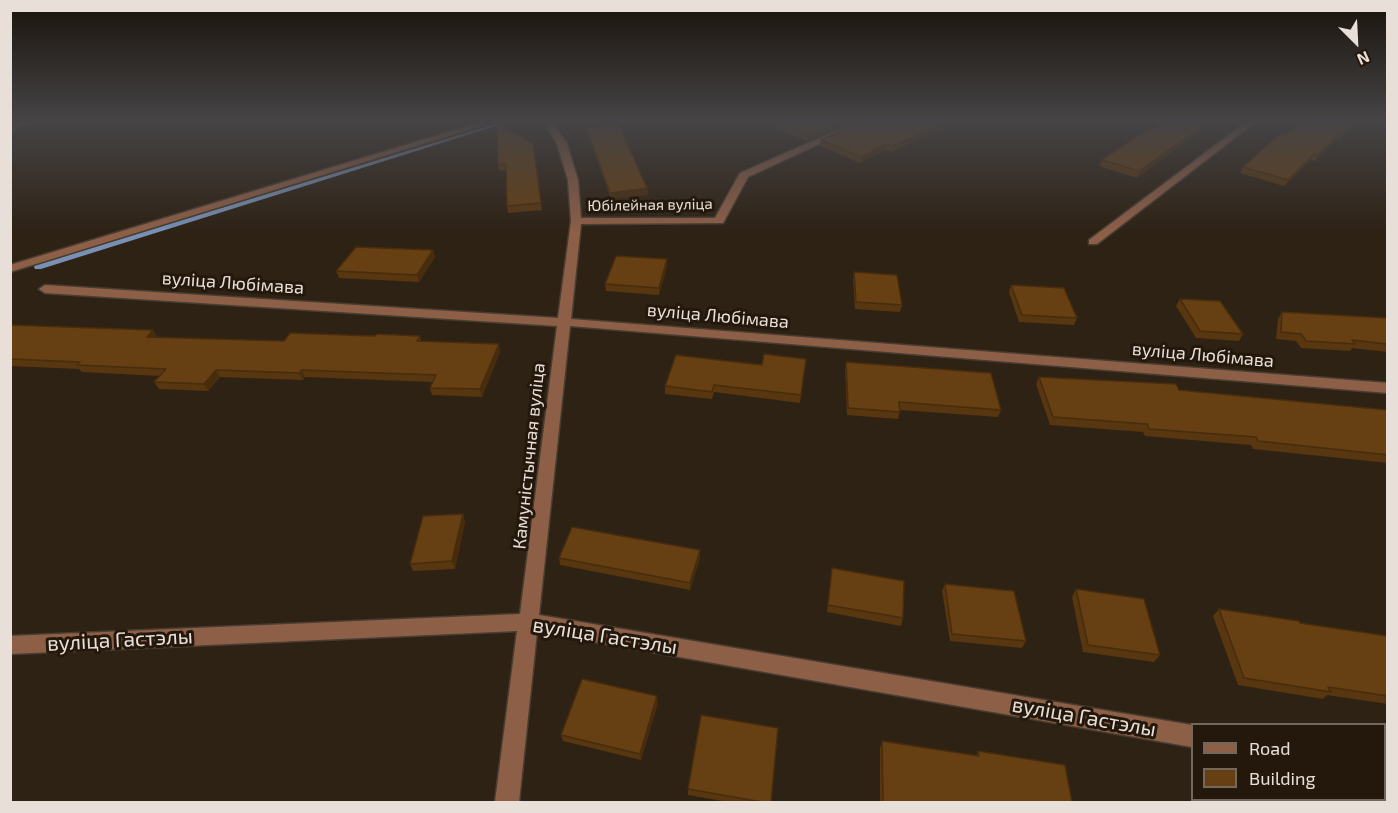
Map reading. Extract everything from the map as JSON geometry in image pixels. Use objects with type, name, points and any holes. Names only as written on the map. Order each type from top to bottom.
[{"type":"street","points":[[10,269],[372,158]]},
{"type":"street","name":"Камуністычная вуліца","points":[[507,802],[576,221],[573,180],[566,158]]},
{"type":"street","name":"Юбілейная вуліца","points":[[576,221],[718,221],[744,175],[782,158]]},
{"type":"street","points":[[1093,242],[1204,158]]},
{"type":"street","name":"вуліца Любімава","points":[[45,289],[564,322],[1388,388]]},
{"type":"street","name":"вуліца Гастэлы","points":[[10,645],[530,622],[1191,736]]},
{"type":"building","points":[[498,158],[535,158],[541,203],[507,206],[506,164],[498,165]]},
{"type":"building","points":[[598,158],[634,158],[647,188],[610,193]]},
{"type":"building","points":[[1105,158],[1157,158],[1139,171],[1102,160]]},
{"type":"building","points":[[1253,158],[1310,158],[1288,180],[1243,167]]},
{"type":"building","points":[[356,247],[433,250],[417,275],[336,271]]},
{"type":"building","points":[[616,256],[667,259],[659,288],[605,284]]},
{"type":"building","points":[[854,272],[897,275],[902,305],[856,302]]},
{"type":"building","points":[[1011,285],[1064,288],[1077,318],[1022,315]]},
{"type":"building","points":[[1180,299],[1220,301],[1243,334],[1200,331]]},
{"type":"building","points":[[1282,312],[1388,318],[1388,344],[1352,340],[1355,344],[1306,341],[1301,334],[1281,332]]},
{"type":"building","points":[[10,325],[153,330],[147,337],[284,341],[290,333],[375,336],[377,334],[420,336],[417,341],[499,344],[480,389],[430,388],[436,375],[302,370],[299,373],[216,370],[204,384],[154,382],[166,369],[10,359]]},
{"type":"building","points":[[764,354],[806,359],[801,395],[714,385],[712,392],[665,386],[676,355],[762,365]]},
{"type":"building","points":[[846,362],[991,373],[1001,410],[899,402],[900,412],[848,408]]},
{"type":"building","points":[[1039,377],[1176,384],[1179,390],[1388,410],[1388,455],[1258,441],[1256,437],[1149,429],[1147,424],[1053,417]]},
{"type":"building","points":[[463,514],[452,561],[410,564],[423,516]]},
{"type":"building","points":[[572,527],[700,550],[690,583],[559,558]]},
{"type":"building","points":[[832,568],[904,581],[903,618],[828,605]]},
{"type":"building","points":[[945,584],[1014,591],[1026,641],[952,634]]},
{"type":"building","points":[[1076,589],[1144,599],[1160,655],[1088,645]]},
{"type":"building","points":[[1219,609],[1388,636],[1388,696],[1328,687],[1331,692],[1244,678]]},
{"type":"building","points":[[582,679],[657,696],[640,754],[561,735]]},
{"type":"building","points":[[701,715],[778,728],[771,802],[688,789]]},
{"type":"building","points":[[882,741],[979,756],[978,751],[1065,765],[1072,802],[883,802]]},
{"type":"waterway","points":[[38,267],[390,158]]}]
